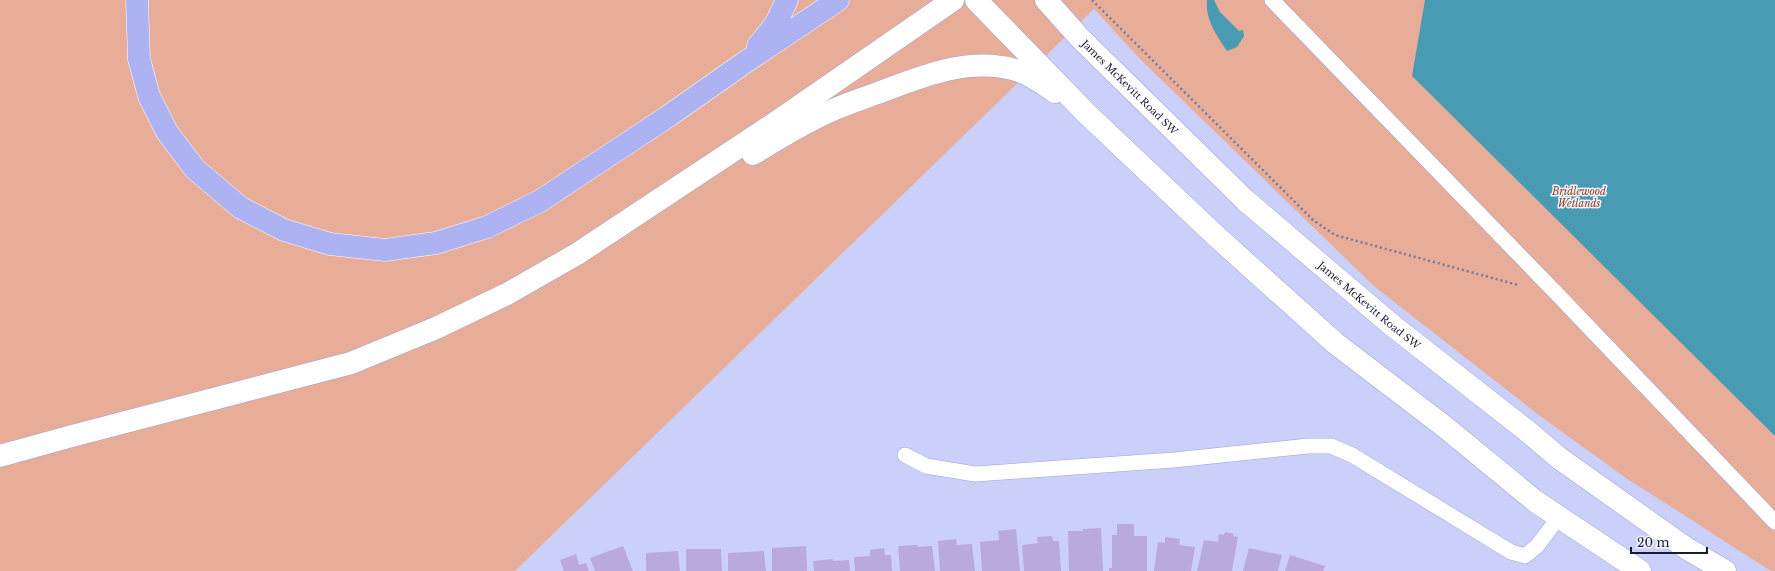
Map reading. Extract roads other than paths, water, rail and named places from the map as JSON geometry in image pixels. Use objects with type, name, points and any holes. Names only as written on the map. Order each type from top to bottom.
[{"type":"highway","points":[[137,0],[138,59],[149,96],[167,132],[195,169],[241,208],[284,230],[330,244],[385,250],[436,243],[487,227],[540,201],[667,117],[744,62],[838,0]]},
{"type":"highway","points":[[744,62],[775,25],[787,0]]},
{"type":"main road","points":[[0,456],[351,363],[436,328],[507,294],[577,254],[774,123],[953,0]]},
{"type":"main road","points":[[976,0],[1087,114],[1216,236],[1334,343],[1445,427],[1535,500],[1640,571]]},
{"type":"main road","name":"James McKevitt Road SW","points":[[1046,0],[1080,38],[1245,200],[1393,326],[1520,425],[1559,458],[1686,548],[1725,571]]},
{"type":"main road","points":[[577,254],[631,232],[768,144],[835,109],[930,73],[976,66],[995,66],[1016,70],[1038,81],[1087,114]]},
{"type":"lane","points":[[1272,0],[1559,296],[1775,522]]},
{"type":"lane","points":[[904,455],[926,466],[975,474],[1174,460],[1308,446],[1331,446],[1352,455],[1511,552],[1525,556],[1537,546],[1559,517]]},
{"type":"water","points":[[1207,0],[1214,0],[1220,12],[1239,31],[1243,30],[1244,36],[1237,47],[1227,51],[1219,39],[1210,21]]},
{"type":"water","points":[[1425,0],[1775,0],[1775,436],[1412,76]]},
{"type":"park label","name":"Bridlewood Wetlands","points":[[1579,196]]}]
